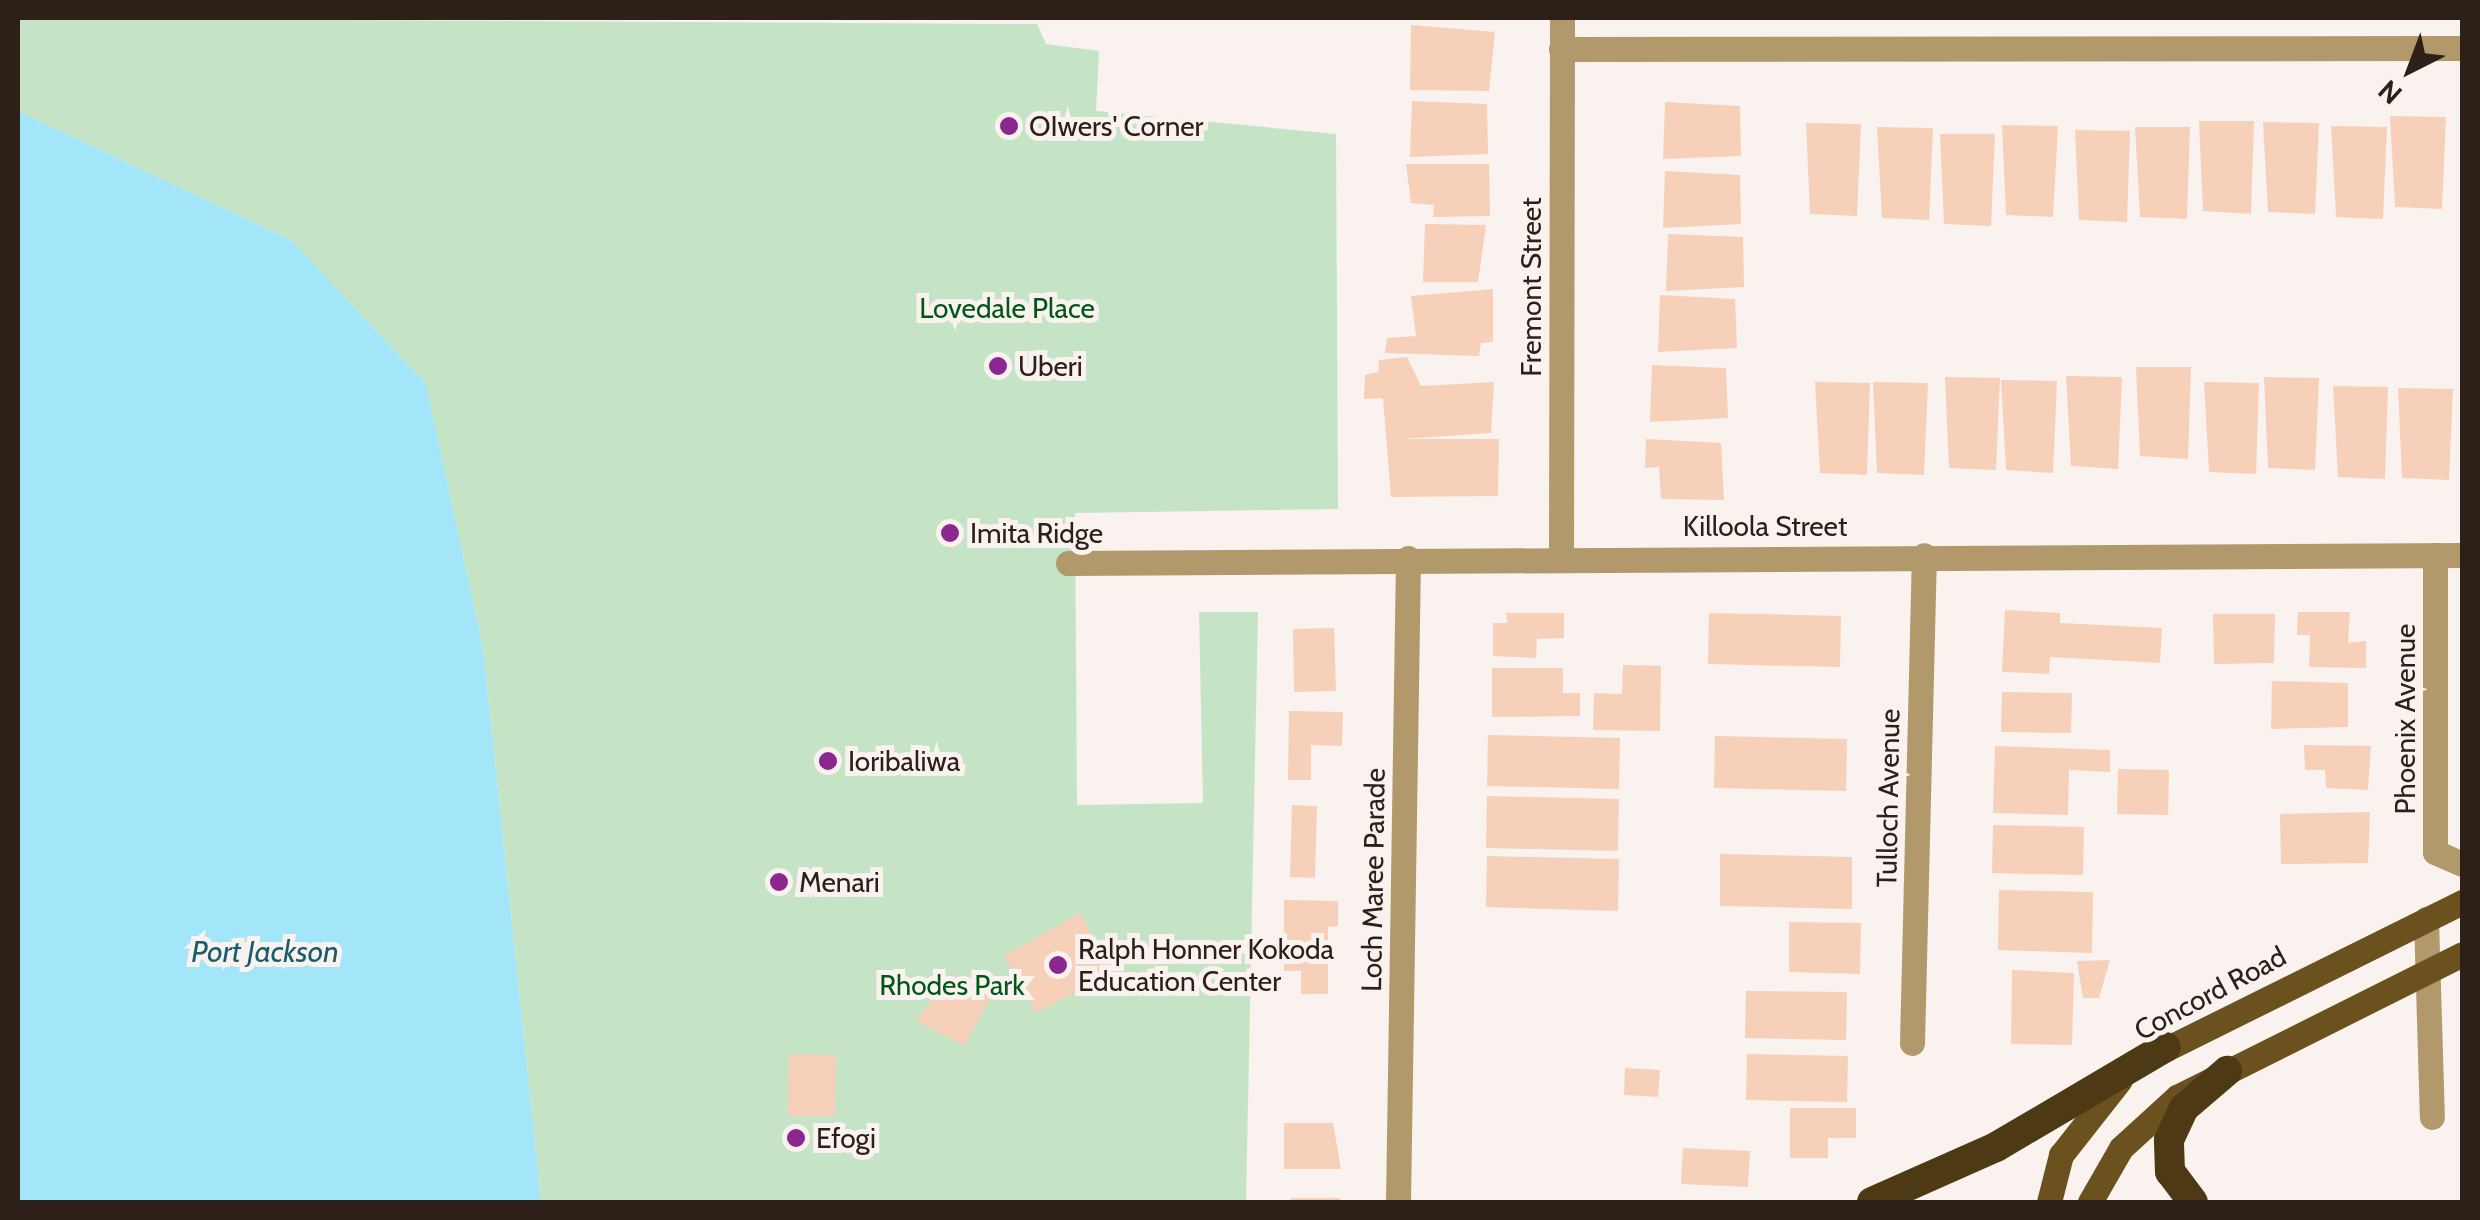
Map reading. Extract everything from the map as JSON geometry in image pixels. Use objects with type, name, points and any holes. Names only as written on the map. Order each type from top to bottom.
[{"type":"highway","points":[[1872,1202],[1942,1176],[2166,1047]]},
{"type":"highway","points":[[2192,1202],[2167,1163],[2172,1130],[2191,1100],[2226,1070]]},
{"type":"main road","name":"Concord Road","points":[[2049,1202],[2054,1171],[2089,1114],[2166,1047],[2462,902]]},
{"type":"main road","points":[[2090,1202],[2114,1158],[2154,1113],[2226,1070],[2462,954]]},
{"type":"street","name":"Fremont Street","points":[[1561,556],[1562,18]]},
{"type":"street","points":[[1561,49],[2462,48]]},
{"type":"street","name":"Tulloch Avenue","points":[[1912,1043],[1924,555]]},
{"type":"street","name":"Phoenix Avenue","points":[[2435,555],[2435,852],[2462,864]]},
{"type":"street","name":"Killoola Street","points":[[1068,563],[1561,556],[2462,555]]},
{"type":"street","name":"Loch Maree Parade","points":[[1398,1202],[1408,558]]},
{"type":"street","points":[[2426,919],[2432,1117]]},
{"type":"green space","points":[[18,18],[1037,24],[1046,44],[1099,51],[1096,111],[1336,134],[1338,509],[1075,513],[1077,805],[1203,803],[1199,612],[1258,612],[1246,1202],[541,1202],[483,648],[426,385],[291,240],[18,111]]},
{"type":"water","name":"Port Jackson","points":[[18,111],[291,240],[426,384],[483,648],[541,1202],[18,1202]]},
{"type":"building","points":[[1411,25],[1495,32],[1489,91],[1410,90]]},
{"type":"building","points":[[1412,101],[1487,104],[1488,154],[1410,157]]},
{"type":"building","points":[[1665,102],[1740,106],[1741,156],[1663,159]]},
{"type":"building","points":[[2390,116],[2446,117],[2442,209],[2395,207]]},
{"type":"building","points":[[2199,121],[2254,121],[2251,214],[2203,211]]},
{"type":"building","points":[[2263,122],[2319,123],[2315,214],[2268,212]]},
{"type":"building","points":[[1806,123],[1861,124],[1857,216],[1810,214]]},
{"type":"building","points":[[2002,125],[2058,126],[2053,217],[2006,215]]},
{"type":"building","points":[[2331,126],[2387,127],[2383,219],[2336,217]]},
{"type":"building","points":[[1877,127],[1933,128],[1929,220],[1882,218]]},
{"type":"building","points":[[2135,127],[2190,127],[2187,219],[2140,217]]},
{"type":"building","points":[[2075,130],[2130,131],[2127,222],[2079,220]]},
{"type":"building","points":[[1940,134],[1995,134],[1991,226],[1944,224]]},
{"type":"building","points":[[1406,164],[1489,164],[1490,216],[1433,217],[1434,205],[1411,203]]},
{"type":"building","points":[[1665,171],[1740,175],[1741,224],[1663,228]]},
{"type":"building","points":[[1425,224],[1486,225],[1478,282],[1423,282]]},
{"type":"building","points":[[1668,234],[1743,237],[1744,287],[1666,291]]},
{"type":"building","points":[[1493,289],[1493,342],[1481,343],[1479,356],[1385,353],[1387,338],[1416,336],[1411,296]]},
{"type":"building","points":[[1660,295],[1735,299],[1737,348],[1658,352]]},
{"type":"building","points":[[1407,357],[1421,386],[1494,382],[1491,433],[1402,439],[1499,439],[1498,496],[1391,497],[1383,398],[1364,399],[1365,375],[1378,372],[1379,360]]},
{"type":"building","points":[[1652,365],[1726,368],[1728,418],[1650,422]]},
{"type":"building","points":[[2136,367],[2191,367],[2188,459],[2140,456]]},
{"type":"building","points":[[2066,376],[2122,377],[2118,469],[2071,466]]},
{"type":"building","points":[[1945,377],[2000,378],[1996,470],[1949,468]]},
{"type":"building","points":[[2264,377],[2319,378],[2315,470],[2268,468]]},
{"type":"building","points":[[2001,380],[2057,381],[2053,473],[2006,470]]},
{"type":"building","points":[[1815,382],[1870,383],[1867,475],[1820,473]]},
{"type":"building","points":[[1873,382],[1928,383],[1924,475],[1877,473]]},
{"type":"building","points":[[2204,382],[2259,383],[2256,474],[2209,472]]},
{"type":"building","points":[[2333,386],[2388,387],[2385,479],[2338,477]]},
{"type":"building","points":[[2398,388],[2453,389],[2449,480],[2402,478]]},
{"type":"building","points":[[1646,439],[1721,443],[1724,500],[1661,499],[1659,467],[1645,468]]},
{"type":"building","points":[[2005,610],[2060,613],[2060,623],[2162,628],[2160,663],[2050,657],[2049,674],[2002,672]]},
{"type":"building","points":[[2298,612],[2350,612],[2348,643],[2366,641],[2366,668],[2309,667],[2310,635],[2297,635]]},
{"type":"building","points":[[1506,613],[1564,613],[1564,638],[1537,639],[1536,658],[1493,656],[1493,623],[1507,623]]},
{"type":"building","points":[[1709,613],[1841,616],[1840,667],[1708,664]]},
{"type":"building","points":[[2213,614],[2275,614],[2274,663],[2214,664]]},
{"type":"building","points":[[1334,628],[1336,691],[1294,692],[1293,629]]},
{"type":"building","points":[[1623,665],[1661,666],[1660,731],[1593,730],[1594,693],[1622,694]]},
{"type":"building","points":[[1492,668],[1563,668],[1563,693],[1580,693],[1580,716],[1492,717]]},
{"type":"building","points":[[2272,681],[2348,683],[2348,727],[2271,729]]},
{"type":"building","points":[[2002,692],[2072,693],[2071,733],[2001,732]]},
{"type":"building","points":[[1289,711],[1343,712],[1342,746],[1311,745],[1311,780],[1288,780]]},
{"type":"building","points":[[1488,735],[1620,738],[1619,789],[1487,786]]},
{"type":"building","points":[[1715,736],[1847,739],[1846,791],[1714,788]]},
{"type":"building","points":[[2304,745],[2371,746],[2368,790],[2326,788],[2325,770],[2305,770]]},
{"type":"building","points":[[1995,746],[2110,750],[2110,772],[2069,770],[2068,815],[1993,813]]},
{"type":"building","points":[[2118,769],[2169,770],[2168,815],[2117,814]]},
{"type":"building","points":[[1487,796],[1619,799],[1618,851],[1486,848]]},
{"type":"building","points":[[1292,805],[1317,806],[1315,878],[1290,877]]},
{"type":"building","points":[[2370,812],[2368,863],[2281,864],[2280,814]]},
{"type":"building","points":[[1993,825],[2084,827],[2083,875],[1992,873]]},
{"type":"building","points":[[1720,854],[1852,857],[1852,909],[1720,906]]},
{"type":"building","points":[[1487,856],[1619,859],[1618,911],[1486,907]]},
{"type":"building","points":[[1999,890],[2093,892],[2092,953],[1998,950]]},
{"type":"building","points":[[1284,900],[1338,901],[1338,926],[1328,927],[1328,994],[1301,994],[1301,971],[1284,971]]},
{"type":"building","name":"Ralph Honner Kokoda Education Center","points":[[1080,913],[1112,973],[1036,1013],[1004,956]]},
{"type":"building","points":[[1789,922],[1861,923],[1860,974],[1789,972]]},
{"type":"building","points":[[2110,960],[2099,998],[2083,998],[2077,961]]},
{"type":"building","points":[[2012,970],[2074,973],[2072,1045],[2011,1044]]},
{"type":"building","points":[[954,974],[992,995],[964,1046],[916,1020]]},
{"type":"building","points":[[1746,991],[1847,992],[1846,1040],[1745,1038]]},
{"type":"building","points":[[789,1054],[836,1055],[835,1116],[788,1116]]},
{"type":"building","points":[[1747,1054],[1848,1056],[1847,1102],[1746,1100]]},
{"type":"building","points":[[1625,1068],[1660,1070],[1658,1097],[1624,1095]]},
{"type":"building","points":[[1790,1108],[1856,1108],[1856,1138],[1828,1138],[1828,1158],[1790,1158]]},
{"type":"building","points":[[1284,1123],[1333,1123],[1341,1169],[1284,1169]]},
{"type":"building","points":[[1683,1148],[1750,1151],[1748,1187],[1681,1184]]},
{"type":"building","points":[[1291,1198],[1340,1198],[1340,1202],[1291,1202]]},
{"type":"place","name":"OIwers' Corner","points":[[1009,126]]},
{"type":"place","name":"Uberi","points":[[998,366]]},
{"type":"place","name":"Imita Ridge","points":[[950,533]]},
{"type":"place","name":"Ioribaliwa","points":[[828,761]]},
{"type":"place","name":"Menari","points":[[779,882]]},
{"type":"place","name":"Ralph Honner Kokoda Education Center","points":[[1058,965]]},
{"type":"place","name":"Efogi","points":[[796,1138]]},
{"type":"park label","name":"Lovedale Place","points":[[1007,308]]},
{"type":"park label","name":"Rhodes Park","points":[[952,985]]}]
